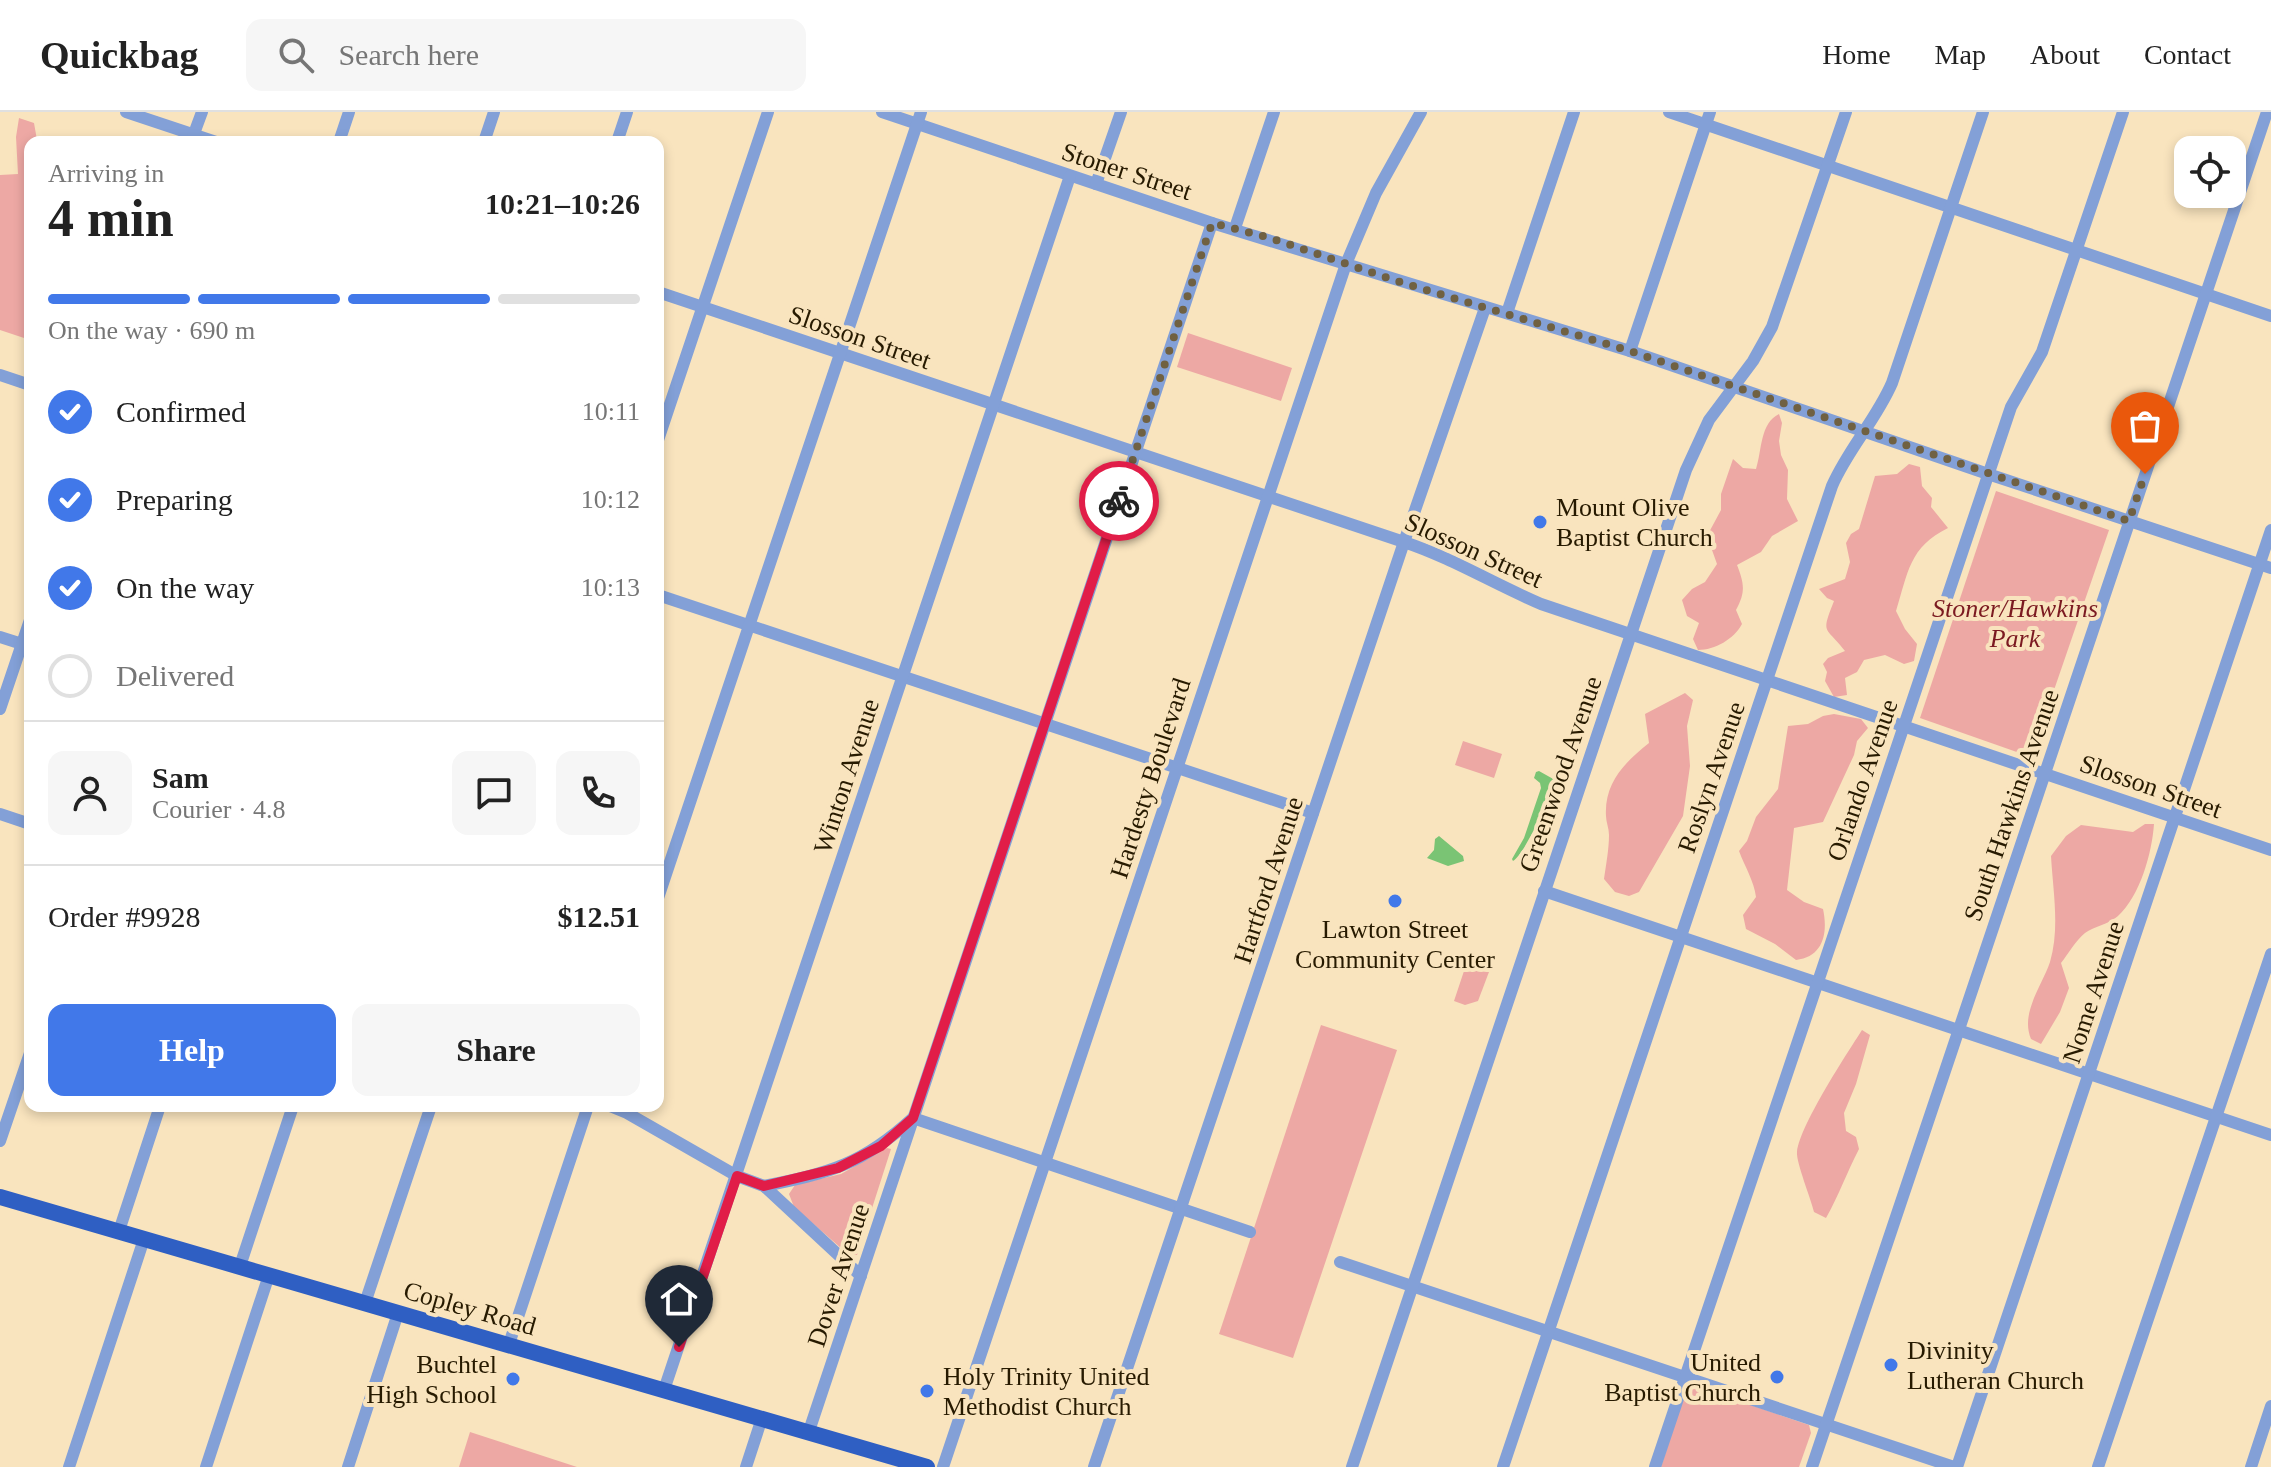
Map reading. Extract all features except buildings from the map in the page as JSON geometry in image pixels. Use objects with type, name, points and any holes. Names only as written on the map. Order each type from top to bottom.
[{"type":"main road","name":"Copley Road","points":[[1,1202],[119,1231],[809,1431],[889,1461],[927,1467]]},
{"type":"street","points":[[126,112],[187,136]]},
{"type":"street","points":[[193,136],[202,112]]},
{"type":"street","points":[[341,136],[349,112]]},
{"type":"street","points":[[486,136],[494,112]]},
{"type":"street","points":[[619,136],[627,112]]},
{"type":"street","points":[[664,422],[768,112]]},
{"type":"street","name":"Stoner Street","points":[[882,112],[919,117],[1070,176],[1212,223],[1630,351],[2265,566]]},
{"type":"street","points":[[1096,184],[1121,112]]},
{"type":"street","points":[[1235,228],[1274,112]]},
{"type":"street","name":"Hardesty Boulevard","points":[[943,1467],[1346,264],[1376,193],[1421,112]]},
{"type":"street","points":[[1507,313],[1574,112]]},
{"type":"street","points":[[1669,112],[1708,118],[1827,165],[2271,316]]},
{"type":"street","name":"Greenwood Avenue","points":[[1352,1467],[1698,441],[1753,361],[1772,327],[1846,112]]},
{"type":"street","name":"Roslyn Avenue","points":[[1503,1467],[1832,486],[1841,464],[1882,404],[1892,383],[1983,112]]},
{"type":"street","name":"Orlando Avenue","points":[[1655,1467],[2011,407],[2042,352],[2123,112]]},
{"type":"street","name":"South Hawkins Avenue","points":[[1812,1467],[2267,112]]},
{"type":"street","points":[[664,880],[919,117]]},
{"type":"street","points":[[1630,351],[1708,118]]},
{"type":"street","name":"Winton Avenue","points":[[664,1390],[1070,176]]},
{"type":"street","name":"Dover Avenue","points":[[809,1431],[1212,223]]},
{"type":"street","name":"Slosson Street","points":[[664,294],[1404,542],[1456,562],[1541,604],[2271,850]]},
{"type":"street","name":"Hartford Avenue","points":[[1094,1467],[1485,308]]},
{"type":"street","points":[[0,375],[24,383]]},
{"type":"street","name":"Nome Avenue","points":[[1955,1467],[2174,817],[2265,566],[2271,530]]},
{"type":"street","points":[[664,597],[1313,813]]},
{"type":"street","points":[[0,637],[22,644]]},
{"type":"street","points":[[0,709],[24,638]]},
{"type":"street","points":[[0,814],[24,822]]},
{"type":"street","points":[[1544,891],[2271,1135]]},
{"type":"street","points":[[2098,1467],[2271,954]]},
{"type":"street","points":[[0,1141],[24,1071]]},
{"type":"street","points":[[119,1231],[158,1112]]},
{"type":"street","points":[[240,1266],[291,1112]]},
{"type":"street","points":[[365,1303],[429,1112]]},
{"type":"street","points":[[509,1344],[586,1112]]},
{"type":"street","points":[[625,1112],[737,1176],[764,1186],[861,1276]]},
{"type":"street","points":[[764,1186],[811,1176],[854,1162],[881,1146],[913,1118],[1250,1232]]},
{"type":"street","points":[[69,1467],[144,1239]]},
{"type":"street","points":[[1340,1262],[1955,1467]]},
{"type":"street","points":[[206,1467],[269,1275]]},
{"type":"street","points":[[348,1467],[398,1313]]},
{"type":"street","points":[[2251,1467],[2271,1406]]},
{"type":"street","points":[[746,1467],[762,1418]]},
{"type":"green space","points":[[19,118],[34,123],[36,136],[24,136],[24,338],[0,330],[0,175],[18,174],[16,137]]},
{"type":"green space","points":[[1188,333],[1292,368],[1281,401],[1177,367]]},
{"type":"green space","points":[[1779,414],[1782,423],[1779,441],[1781,455],[1788,470],[1787,499],[1798,521],[1772,536],[1761,552],[1737,565],[1743,588],[1736,610],[1742,624],[1723,643],[1698,650],[1693,639],[1699,623],[1687,616],[1682,600],[1692,589],[1705,582],[1717,564],[1707,536],[1721,510],[1721,494],[1733,459],[1743,468],[1756,469],[1765,430]]},
{"type":"green space","points":[[1909,464],[1920,467],[1922,486],[1932,498],[1931,507],[1948,528],[1925,544],[1912,562],[1896,611],[1917,644],[1914,661],[1904,664],[1885,655],[1864,660],[1857,672],[1845,678],[1847,695],[1834,697],[1825,681],[1827,672],[1823,664],[1828,658],[1845,651],[1826,626],[1834,601],[1819,589],[1845,579],[1850,562],[1846,543],[1851,534],[1859,529],[1875,476],[1897,474]]},
{"type":"green space","name":"Stoner/Hawkins Park","points":[[1996,491],[2109,530],[2031,757],[1920,718]]},
{"type":"green space","points":[[1685,693],[1693,700],[1687,726],[1690,766],[1683,816],[1639,892],[1629,896],[1615,892],[1604,879],[1609,840],[1606,816],[1608,793],[1624,766],[1649,743],[1645,714]]},
{"type":"green space","points":[[1834,714],[1861,719],[1868,728],[1857,741],[1854,755],[1823,822],[1794,828],[1787,890],[1804,902],[1823,909],[1825,926],[1818,949],[1796,960],[1775,944],[1746,929],[1743,915],[1756,897],[1739,851],[1747,841],[1756,817],[1778,789],[1788,726],[1808,724]]},
{"type":"green space","points":[[1463,741],[1502,754],[1494,778],[1455,765]]},
{"type":"green space","points":[[2145,824],[2154,824],[2153,835],[2139,886],[2118,916],[2085,933],[2072,947],[2061,963],[2069,988],[2060,1012],[2041,1044],[2031,1039],[2028,1029],[2030,1010],[2050,962],[2055,936],[2051,856],[2066,836],[2081,825],[2133,832]]},
{"type":"green space","points":[[1469,956],[1492,964],[1478,1001],[1465,1005],[1454,1001]]},
{"type":"green space","points":[[1321,1025],[1397,1050],[1293,1358],[1219,1334]]},
{"type":"green space","points":[[1862,1030],[1870,1035],[1844,1113],[1846,1131],[1856,1137],[1859,1149],[1826,1218],[1814,1212],[1797,1152],[1815,1108]]},
{"type":"green space","points":[[887,1148],[891,1149],[857,1255],[849,1255],[794,1207],[789,1194],[795,1185],[841,1174]]},
{"type":"green space","points":[[1695,1386],[1809,1425],[1811,1433],[1799,1467],[1661,1467],[1686,1389]]},
{"type":"green space","points":[[470,1432],[577,1467],[459,1467]]},
{"type":"shaded area","points":[[1539,771],[1555,780],[1531,836],[1513,861],[1541,788],[1534,778]]},
{"type":"shaded area","points":[[1439,836],[1463,856],[1464,861],[1448,866],[1427,858]]},
{"type":"way so far","points":[[1119,501],[1212,223],[1267,237],[1403,283],[1630,351],[2129,521],[2145,474]]},
{"type":"place","name":"Mount Olive Baptist Church","points":[[1540,522]]},
{"type":"place","name":"Lawton Street Community Center","points":[[1395,901]]},
{"type":"place","name":"Divinity Lutheran Church","points":[[1891,1365]]},
{"type":"place","name":"United Baptist Church","points":[[1777,1377]]},
{"type":"place","name":"Buchtel High School","points":[[513,1379]]},
{"type":"place","name":"Holy Trinity United Methodist Church","points":[[927,1391]]},
{"type":"route","points":[[679,1347],[737,1176],[764,1186],[838,1168],[881,1146],[913,1118],[1119,501]]}]
